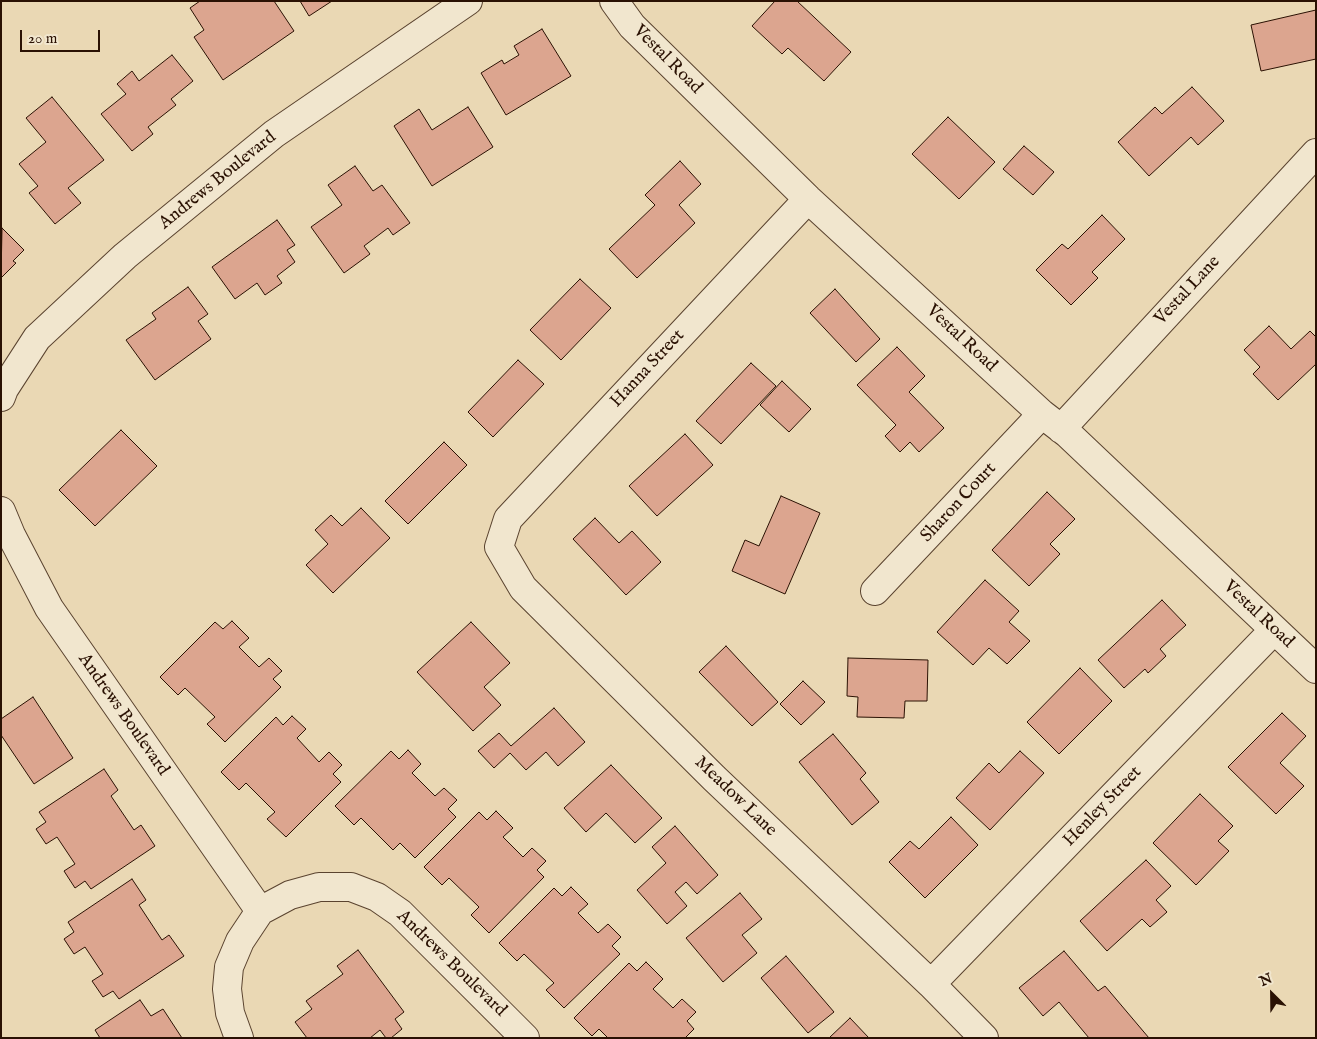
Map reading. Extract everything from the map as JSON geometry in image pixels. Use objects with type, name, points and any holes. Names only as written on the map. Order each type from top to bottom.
[{"type":"street","name":"Andrews Boulevard","points":[[1,397],[4,389],[36,338],[125,256],[274,134],[468,1]]},
{"type":"street","name":"Vestal Road","points":[[614,1],[632,26],[808,199],[1316,669]]},
{"type":"street","name":"Vestal Lane","points":[[1051,422],[1316,153]]},
{"type":"street","name":"Hanna Street","points":[[499,546],[508,519],[808,199]]},
{"type":"street","name":"Sharon Court","points":[[875,591],[1051,422]]},
{"type":"street","name":"Andrews Boulevard","points":[[1,511],[11,536],[49,608],[260,911]]},
{"type":"street","name":"Meadow Lane","points":[[499,546],[523,588],[714,778],[931,984],[984,1038]]},
{"type":"street","name":"Henley Street","points":[[931,984],[1274,630]]},
{"type":"street","name":"Andrews Boulevard","points":[[239,1038],[230,1013],[227,988],[230,967],[240,941],[260,911],[290,895],[319,887],[351,887],[377,897],[400,913],[525,1038]]},
{"type":"building","points":[[200,1],[274,1],[294,31],[223,80],[194,37],[204,30],[190,8]]},
{"type":"building","points":[[300,1],[332,1],[309,16]]},
{"type":"building","points":[[775,1],[797,1],[851,52],[824,81],[788,48],[782,54],[752,26]]},
{"type":"building","points":[[1316,10],[1316,59],[1261,71],[1251,25]]},
{"type":"building","points":[[542,29],[571,76],[506,115],[481,73],[502,60],[504,64],[519,55],[514,46]]},
{"type":"building","points":[[172,55],[193,81],[171,99],[176,105],[148,127],[153,134],[132,151],[101,114],[126,94],[117,84],[132,71],[139,81]]},
{"type":"building","points":[[1192,87],[1224,121],[1198,145],[1191,137],[1149,176],[1118,142],[1155,107],[1162,114]]},
{"type":"building","points":[[52,97],[104,160],[68,188],[81,203],[55,224],[29,193],[38,186],[19,164],[46,142],[26,118]]},
{"type":"building","points":[[468,107],[493,147],[432,186],[394,126],[419,109],[432,130]]},
{"type":"building","points":[[948,117],[995,162],[959,199],[912,154]]},
{"type":"building","points":[[1024,146],[1054,172],[1033,195],[1003,169]]},
{"type":"building","points":[[680,161],[701,184],[679,205],[695,223],[637,278],[609,249],[655,205],[645,195]]},
{"type":"building","points":[[355,166],[373,191],[382,185],[410,223],[393,235],[388,228],[364,246],[370,254],[344,273],[311,227],[342,205],[328,185]]},
{"type":"building","points":[[1102,215],[1125,239],[1092,272],[1098,278],[1071,305],[1036,270],[1062,244],[1068,249]]},
{"type":"building","points":[[277,220],[295,245],[287,250],[295,262],[277,276],[282,283],[265,295],[257,283],[235,299],[212,267]]},
{"type":"building","points":[[2,228],[24,250],[13,261],[16,263],[1,278]]},
{"type":"building","points":[[580,279],[611,308],[561,360],[530,330]]},
{"type":"building","points":[[188,287],[208,314],[198,321],[211,339],[155,380],[126,340],[156,319],[152,313]]},
{"type":"building","points":[[835,289],[880,339],[856,362],[810,313]]},
{"type":"building","points":[[1269,326],[1291,349],[1310,331],[1316,337],[1316,364],[1278,400],[1253,374],[1260,367],[1244,350]]},
{"type":"building","points":[[897,347],[925,376],[909,392],[944,428],[919,452],[910,442],[900,452],[885,436],[896,425],[857,385]]},
{"type":"building","points":[[518,360],[544,384],[493,437],[468,412]]},
{"type":"building","points":[[751,363],[776,386],[721,444],[696,421]]},
{"type":"building","points":[[782,381],[811,409],[789,432],[760,405]]},
{"type":"building","points":[[121,430],[157,466],[95,526],[59,490]]},
{"type":"building","points":[[685,434],[713,465],[657,516],[629,486]]},
{"type":"building","points":[[444,442],[467,465],[408,524],[385,501]]},
{"type":"building","points":[[1047,492],[1075,519],[1050,544],[1060,554],[1029,586],[992,550]]},
{"type":"building","points":[[781,496],[820,513],[785,594],[732,571],[745,540],[759,546]]},
{"type":"building","points":[[361,508],[390,538],[333,593],[306,565],[328,544],[315,530],[331,515],[342,526]]},
{"type":"building","points":[[595,518],[619,543],[632,531],[661,562],[626,595],[573,539]]},
{"type":"building","points":[[985,580],[1019,611],[1009,622],[1030,641],[1007,664],[989,648],[973,665],[937,632]]},
{"type":"building","points":[[1162,600],[1186,625],[1160,649],[1166,656],[1148,673],[1145,669],[1124,688],[1098,660]]},
{"type":"building","points":[[232,621],[249,638],[239,647],[259,667],[269,658],[282,671],[273,679],[281,687],[225,742],[207,724],[215,717],[185,688],[178,695],[160,677],[215,622],[223,629]]},
{"type":"building","points":[[471,622],[510,663],[484,687],[501,705],[473,731],[417,672]]},
{"type":"building","points":[[726,646],[778,702],[752,726],[699,672]]},
{"type":"building","points":[[848,658],[928,660],[927,701],[905,701],[904,718],[857,717],[858,697],[847,696]]},
{"type":"building","points":[[1080,668],[1112,701],[1059,754],[1027,722]]},
{"type":"building","points":[[803,681],[825,702],[801,725],[780,704]]},
{"type":"building","points":[[33,697],[73,758],[34,784],[1,735],[1,719]]},
{"type":"building","points":[[554,708],[585,742],[558,766],[546,752],[526,770],[510,753],[494,768],[478,751],[499,733],[511,746]]},
{"type":"building","points":[[1282,713],[1306,736],[1280,763],[1304,786],[1276,814],[1228,767]]},
{"type":"building","points":[[292,716],[306,729],[297,738],[319,762],[329,752],[342,765],[333,774],[341,782],[286,837],[267,819],[275,812],[246,783],[239,790],[221,772],[276,717],[283,725]]},
{"type":"building","points":[[833,734],[866,773],[860,779],[879,802],[852,825],[799,762]]},
{"type":"building","points":[[408,750],[421,764],[412,773],[435,796],[444,788],[457,800],[448,809],[456,817],[415,858],[400,843],[393,850],[361,818],[354,825],[335,806],[391,751],[399,759]]},
{"type":"building","points":[[1020,751],[1044,773],[990,830],[956,798],[989,763],[999,773]]},
{"type":"building","points":[[611,765],[662,818],[635,843],[606,813],[586,832],[564,808]]},
{"type":"building","points":[[104,769],[118,790],[111,796],[134,830],[141,825],[155,846],[91,889],[85,881],[75,888],[64,871],[75,864],[57,837],[46,844],[36,829],[46,822],[39,812]]},
{"type":"building","points":[[1200,794],[1233,826],[1218,841],[1229,851],[1196,885],[1153,843]]},
{"type":"building","points":[[496,811],[513,828],[503,837],[523,857],[532,848],[546,861],[537,870],[544,877],[489,933],[471,915],[479,907],[449,878],[442,885],[424,867],[479,812],[487,820]]},
{"type":"building","points":[[951,817],[978,845],[925,898],[889,862],[910,841],[919,849]]},
{"type":"building","points":[[675,826],[718,875],[697,894],[686,882],[675,892],[687,906],[667,924],[637,890],[666,863],[652,847]]},
{"type":"building","points":[[1146,860],[1171,886],[1156,900],[1167,912],[1150,927],[1142,919],[1107,951],[1080,921]]},
{"type":"building","points":[[132,879],[146,900],[139,905],[162,940],[169,935],[184,956],[119,999],[113,991],[103,997],[92,981],[103,974],[85,947],[74,954],[64,939],[74,932],[68,922]]},
{"type":"building","points":[[571,887],[588,904],[578,913],[598,933],[608,924],[621,937],[612,946],[620,954],[564,1008],[546,990],[554,983],[524,954],[517,961],[499,943],[554,888],[562,896]]},
{"type":"building","points":[[740,893],[762,919],[742,935],[757,953],[723,982],[686,938]]},
{"type":"building","points":[[358,950],[404,1012],[395,1019],[402,1029],[391,1038],[386,1038],[380,1030],[370,1038],[307,1038],[295,1022],[312,1009],[306,1001],[343,974],[337,966]]},
{"type":"building","points":[[1064,951],[1098,991],[1105,986],[1149,1038],[1089,1038],[1059,1002],[1043,1016],[1019,988]]},
{"type":"building","points":[[786,956],[834,1012],[808,1033],[761,978]]},
{"type":"building","points":[[646,962],[663,979],[653,989],[673,1008],[682,999],[696,1012],[687,1021],[694,1029],[685,1038],[608,1038],[599,1029],[592,1036],[574,1018],[629,963],[637,971]]},
{"type":"building","points":[[140,1000],[151,1016],[163,1009],[182,1038],[100,1038],[95,1030]]},
{"type":"building","points":[[850,1018],[869,1038],[829,1038]]}]
